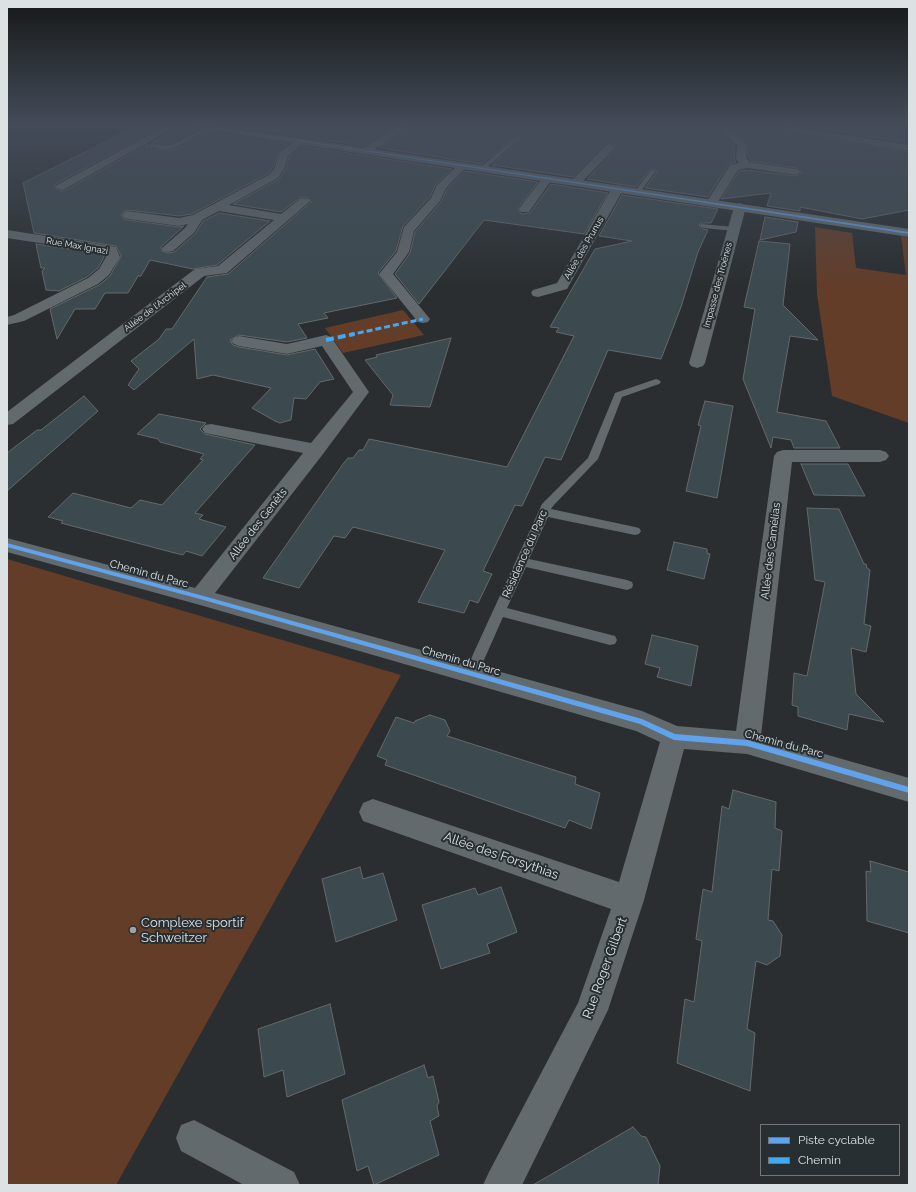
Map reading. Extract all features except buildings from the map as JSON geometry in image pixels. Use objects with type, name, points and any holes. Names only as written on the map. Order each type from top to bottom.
[{"type":"street","points":[[61,187],[74,180]]},
{"type":"street","points":[[128,214],[179,222],[197,218],[267,180]]},
{"type":"street","points":[[423,319],[386,274],[403,252],[408,230],[436,199],[440,187],[448,180]]},
{"type":"street","points":[[525,209],[547,180]]},
{"type":"street","points":[[559,180],[908,231]]},
{"type":"street","points":[[712,203],[726,180]]},
{"type":"street","name":"Allée des Prunus","points":[[538,294],[562,286],[618,188]]},
{"type":"street","name":"Allée de l'Archipel","points":[[7,420],[200,272],[222,270],[304,201]]},
{"type":"street","points":[[217,207],[284,218]]},
{"type":"street","name":"Impasse des Troënes","points":[[697,363],[740,207]]},
{"type":"street","points":[[168,248],[190,230],[197,218]]},
{"type":"street","name":"Rue Max Ignazi","points":[[7,234],[111,250],[113,257],[104,272],[93,281],[19,318],[7,321]]},
{"type":"street","name":"Allée des Genêts","points":[[200,598],[361,392],[326,340],[287,349],[239,341]]},
{"type":"street","points":[[211,429],[317,450]]},
{"type":"street","name":"Allée des Camélias","points":[[747,743],[783,456],[880,456]]},
{"type":"street","name":"Chemin du Parc","points":[[7,546],[200,598],[642,722],[674,738],[747,743],[909,790]]},
{"type":"street","name":"Rue Roger Gilbert","points":[[502,1185],[592,1010],[629,900],[674,738]]},
{"type":"street","name":"Allée des Forsythias","points":[[373,812],[629,900]]},
{"type":"street","points":[[194,1138],[281,1185]]},
{"type":"lane","points":[[638,191],[647,180]]},
{"type":"lane","points":[[704,226],[734,229]]},
{"type":"lane","name":"Résidence du Parc","points":[[471,674],[548,504],[593,459],[618,395],[656,382]]},
{"type":"lane","points":[[545,512],[635,531]]},
{"type":"lane","points":[[522,562],[627,584]]},
{"type":"lane","points":[[500,611],[610,640]]},
{"type":"shaded area","points":[[815,227],[852,233],[856,268],[906,275],[901,236],[909,238],[909,423],[832,396],[817,294]]},
{"type":"shaded area","points":[[403,310],[424,335],[343,353],[325,328]]},
{"type":"shaded area","name":"Complexe sportif Schweitzer","points":[[7,559],[401,675],[116,1185],[7,1185]]},
{"type":"marked path","points":[[326,340],[423,319]]},
{"type":"cycle path","points":[[555,180],[909,233]]},
{"type":"cycle path","points":[[7,545],[200,597],[642,722],[674,737],[747,743],[909,790]]},
{"type":"place","name":"Complexe sportif Schweitzer","points":[[133,930]]}]
